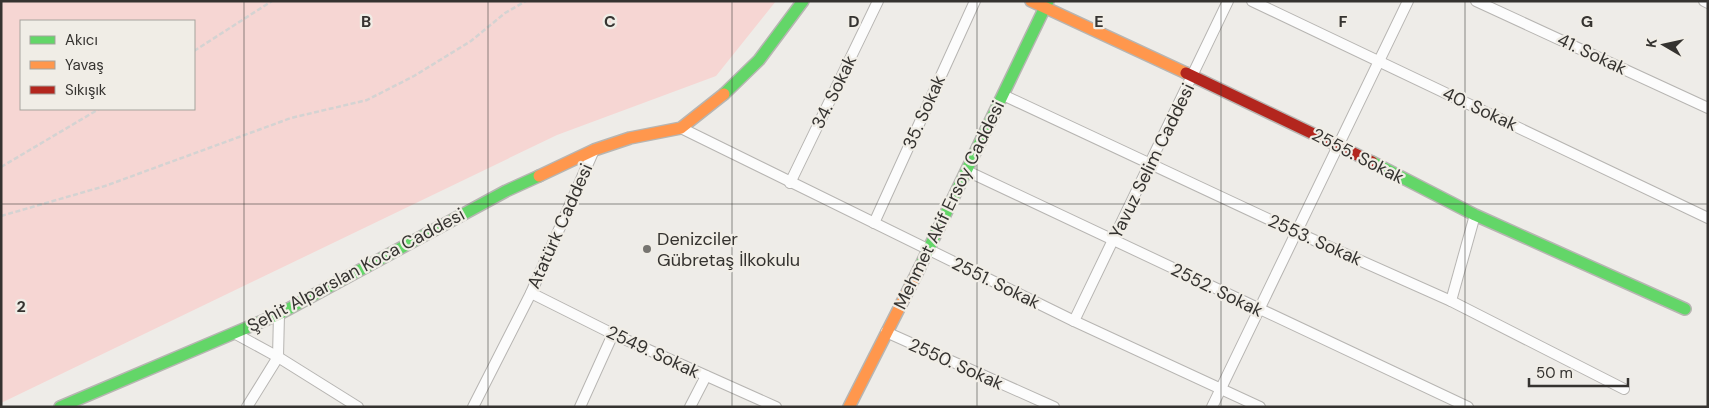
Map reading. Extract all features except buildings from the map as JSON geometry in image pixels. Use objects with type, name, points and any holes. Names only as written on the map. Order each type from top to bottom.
[{"type":"street","name":"Atatürk Caddesi","points":[[473,407],[531,293],[594,150],[630,138],[681,128],[716,102],[759,60],[803,1]]},
{"type":"street","name":"34. Sokak","points":[[790,182],[878,1]]},
{"type":"street","name":"35. Sokak","points":[[874,224],[975,1]]},
{"type":"street","name":"2555. Sokak","points":[[1031,1],[1046,4],[1192,77],[1338,144],[1475,216],[1685,309]]},
{"type":"street","name":"Yavuz Selim Caddesi","points":[[1074,321],[1228,1]]},
{"type":"street","name":"40. Sokak","points":[[1252,1],[1708,218]]},
{"type":"street","points":[[1212,407],[1408,1]]},
{"type":"street","name":"41. Sokak","points":[[1476,1],[1708,108]]},
{"type":"street","points":[[1704,1],[1708,3]]},
{"type":"street","name":"Mehmet Akif Ersoy Caddesi","points":[[849,407],[929,250],[1046,4]]},
{"type":"street","name":"2553. Sokak","points":[[1003,95],[1151,162],[1296,232],[1451,301],[1624,389]]},
{"type":"street","name":"2551. Sokak","points":[[681,128],[1074,321],[1260,407]]},
{"type":"street","name":"Şehit Alparslan Koca Caddesi","points":[[60,407],[280,314],[506,191],[594,150]]},
{"type":"street","name":"2552. Sokak","points":[[967,171],[1468,407]]},
{"type":"street","points":[[1451,301],[1475,216]]},
{"type":"street","name":"2549. Sokak","points":[[531,293],[613,334],[776,407]]},
{"type":"street","points":[[247,407],[278,357],[280,314]]},
{"type":"street","name":"2550. Sokak","points":[[886,332],[1054,407]]},
{"type":"street","points":[[234,333],[278,357],[358,407]]},
{"type":"street","points":[[580,407],[613,334]]},
{"type":"street","points":[[690,407],[706,376]]},
{"type":"path","points":[[195,50],[272,1]]},
{"type":"path","points":[[1,216],[105,186],[291,118],[367,100],[414,76],[454,51],[505,13],[526,1]]},
{"type":"path","points":[[1,167],[97,110]]},
{"type":"shaded area","points":[[1,1],[776,1],[716,76],[557,135],[1,403]]},
{"type":"traffic: fast","points":[[724,94],[759,60],[803,1]]},
{"type":"traffic: fast","points":[[919,269],[1048,1]]},
{"type":"traffic: fast","points":[[1372,162],[1475,215],[1685,309]]},
{"type":"traffic: fast","points":[[60,407],[279,314],[506,191],[539,176]]},
{"type":"traffic: slow","points":[[1031,1],[1186,73]]},
{"type":"traffic: slow","points":[[539,176],[594,150],[630,138],[681,128],[724,94]]},
{"type":"traffic: slow","points":[[849,407],[919,269]]},
{"type":"traffic: jam","points":[[1186,73],[1372,162]]},
{"type":"place","name":"Denizciler Gübretaş İlkokulu","points":[[647,249]]}]
